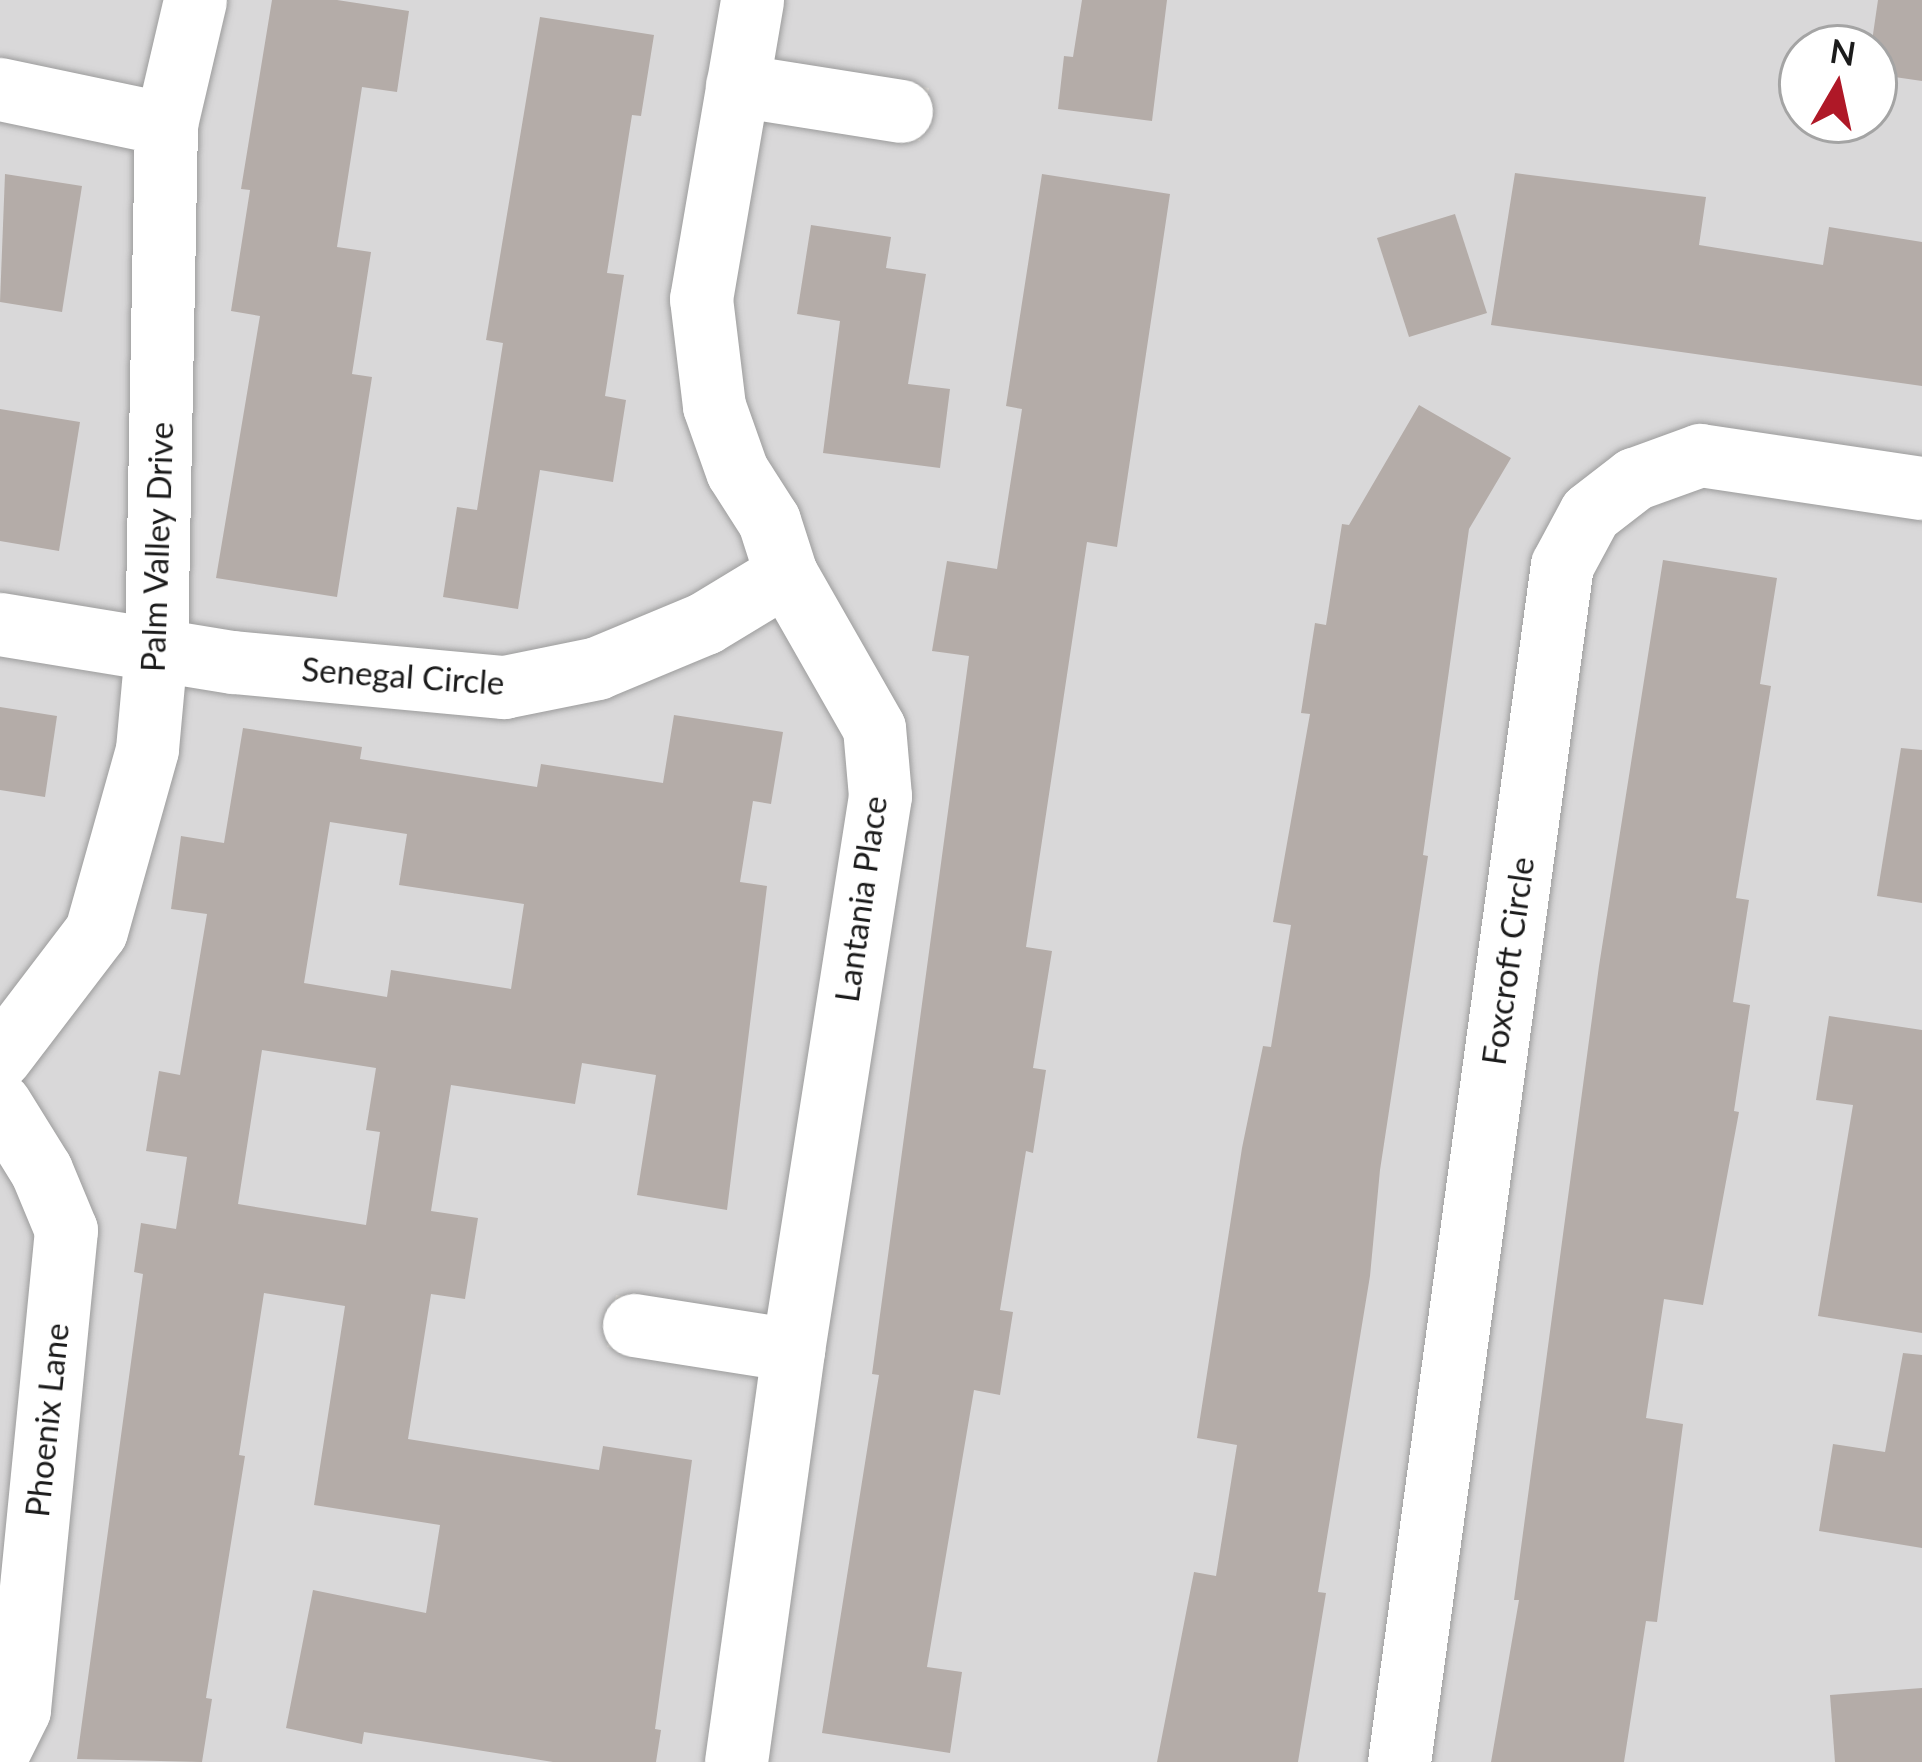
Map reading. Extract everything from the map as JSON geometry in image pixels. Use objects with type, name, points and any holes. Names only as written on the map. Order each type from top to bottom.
[{"type":"street","name":"Palm Valley Drive","points":[[0,1057],[96,932],[147,749],[156,650],[166,124],[195,0]]},
{"type":"street","name":"Lantania Place","points":[[736,1762],[793,1350],[880,796],[874,728],[786,574],[769,521],[737,471],[714,406],[701,299],[752,0]]},
{"type":"street","points":[[737,85],[901,110]]},
{"type":"street","points":[[0,89],[166,124]]},
{"type":"street","name":"Foxcroft Circle","points":[[1399,1762],[1562,565],[1590,513],[1634,479],[1700,455],[1922,488]]},
{"type":"street","name":"Senegal Circle","points":[[0,624],[388,680],[504,687],[597,668],[705,623],[786,574]]},
{"type":"street","name":"Phoenix Lane","points":[[0,1104],[41,1170],[66,1230],[19,1710],[0,1748]]},
{"type":"street","points":[[634,1325],[793,1350]]},
{"type":"shaded area","points":[[0,0],[171,0],[149,93],[0,62]]},
{"type":"shaded area","points":[[219,0],[729,0],[679,295],[756,562],[695,598],[591,642],[503,660],[181,626],[189,127]]},
{"type":"shaded area","points":[[777,0],[1922,0],[1922,461],[1577,491],[1374,1762],[760,1762],[903,800],[737,398],[726,299],[757,115],[920,141],[929,88],[766,62]]},
{"type":"shaded area","points":[[0,117],[141,147],[133,619],[0,597]]},
{"type":"shaded area","points":[[1701,483],[1922,516],[1922,1762],[1423,1762],[1585,573],[1607,532],[1644,504]]},
{"type":"shaded area","points":[[777,610],[850,738],[855,797],[773,1320],[616,1295],[607,1347],[765,1373],[712,1762],[19,1762],[90,1232],[14,1079],[177,681],[384,707]]},
{"type":"shaded area","points":[[0,652],[130,673],[123,745],[74,919],[0,1018]]},
{"type":"shaded area","points":[[0,1151],[41,1236],[0,1659]]},
{"type":"building","points":[[272,0],[337,0],[409,11],[397,92],[362,87],[337,247],[371,252],[352,374],[372,377],[337,597],[216,578],[260,316],[231,311],[250,190],[241,189]]},
{"type":"building","points":[[1082,0],[1167,0],[1152,121],[1058,109],[1064,56],[1073,57]]},
{"type":"building","points":[[1878,0],[1922,0],[1922,81],[1898,78],[1898,24],[1874,24]]},
{"type":"building","points":[[540,17],[654,35],[641,116],[632,115],[607,273],[624,275],[605,396],[626,400],[613,482],[540,470],[518,609],[443,597],[457,507],[477,510],[503,343],[486,340]]},
{"type":"building","points":[[1515,173],[1706,197],[1699,245],[1823,265],[1829,227],[1922,242],[1922,386],[1491,325]]},
{"type":"building","points":[[5,174],[82,186],[62,312],[0,302]]},
{"type":"building","points":[[1042,174],[1170,194],[1117,547],[1087,542],[1026,947],[1052,951],[1033,1068],[1046,1070],[1033,1153],[1026,1151],[1000,1310],[1013,1312],[1000,1395],[974,1390],[927,1667],[962,1672],[950,1753],[822,1733],[879,1375],[872,1374],[969,656],[932,651],[947,561],[997,569],[1022,409],[1006,406]]},
{"type":"building","points":[[1455,214],[1487,313],[1409,337],[1377,238]]},
{"type":"building","points":[[811,225],[891,237],[886,268],[926,274],[908,384],[950,389],[940,468],[823,453],[840,321],[797,314]]},
{"type":"building","points":[[1419,405],[1511,458],[1469,529],[1423,855],[1428,856],[1380,1170],[1370,1276],[1318,1592],[1326,1593],[1298,1762],[1157,1762],[1194,1572],[1216,1576],[1237,1445],[1197,1438],[1242,1148],[1263,1046],[1271,1047],[1291,925],[1273,922],[1310,714],[1301,713],[1315,623],[1326,625],[1342,524],[1349,525]]},
{"type":"building","points":[[0,409],[80,422],[59,551],[0,541]]},
{"type":"building","points":[[1663,560],[1777,578],[1760,684],[1771,686],[1736,898],[1749,900],[1733,1002],[1750,1005],[1734,1111],[1739,1112],[1703,1305],[1664,1299],[1646,1418],[1683,1424],[1657,1622],[1646,1621],[1624,1762],[1491,1762],[1519,1600],[1514,1600],[1599,966]]},
{"type":"building","points":[[0,707],[57,716],[45,797],[0,790]]},
{"type":"building","points":[[674,715],[783,732],[771,804],[753,801],[740,882],[767,886],[727,1210],[637,1195],[656,1075],[582,1063],[575,1104],[451,1085],[431,1211],[478,1218],[465,1299],[431,1294],[408,1439],[599,1470],[603,1446],[692,1460],[655,1729],[661,1730],[656,1762],[553,1762],[364,1732],[362,1744],[286,1728],[313,1590],[426,1613],[440,1525],[314,1505],[345,1306],[264,1293],[239,1455],[245,1456],[206,1698],[212,1699],[202,1762],[77,1759],[143,1274],[134,1272],[141,1223],[176,1229],[187,1157],[146,1151],[159,1071],[180,1075],[207,914],[171,909],[181,836],[224,843],[243,728],[362,747],[360,759],[537,787],[541,764],[663,783]],"holes":[[[330,822],[407,834],[399,885],[524,904],[511,989],[391,970],[387,997],[304,983]],[[262,1050],[376,1068],[366,1130],[380,1132],[366,1225],[238,1204]]]},
{"type":"building","points":[[1901,748],[1922,750],[1922,903],[1877,896]]},
{"type":"building","points":[[1829,1016],[1922,1030],[1922,1333],[1818,1316],[1853,1105],[1816,1100]]},
{"type":"building","points":[[1903,1353],[1922,1355],[1922,1548],[1819,1531],[1833,1444],[1885,1452]]},
{"type":"building","points":[[1922,1688],[1922,1762],[1835,1762],[1830,1695]]}]
